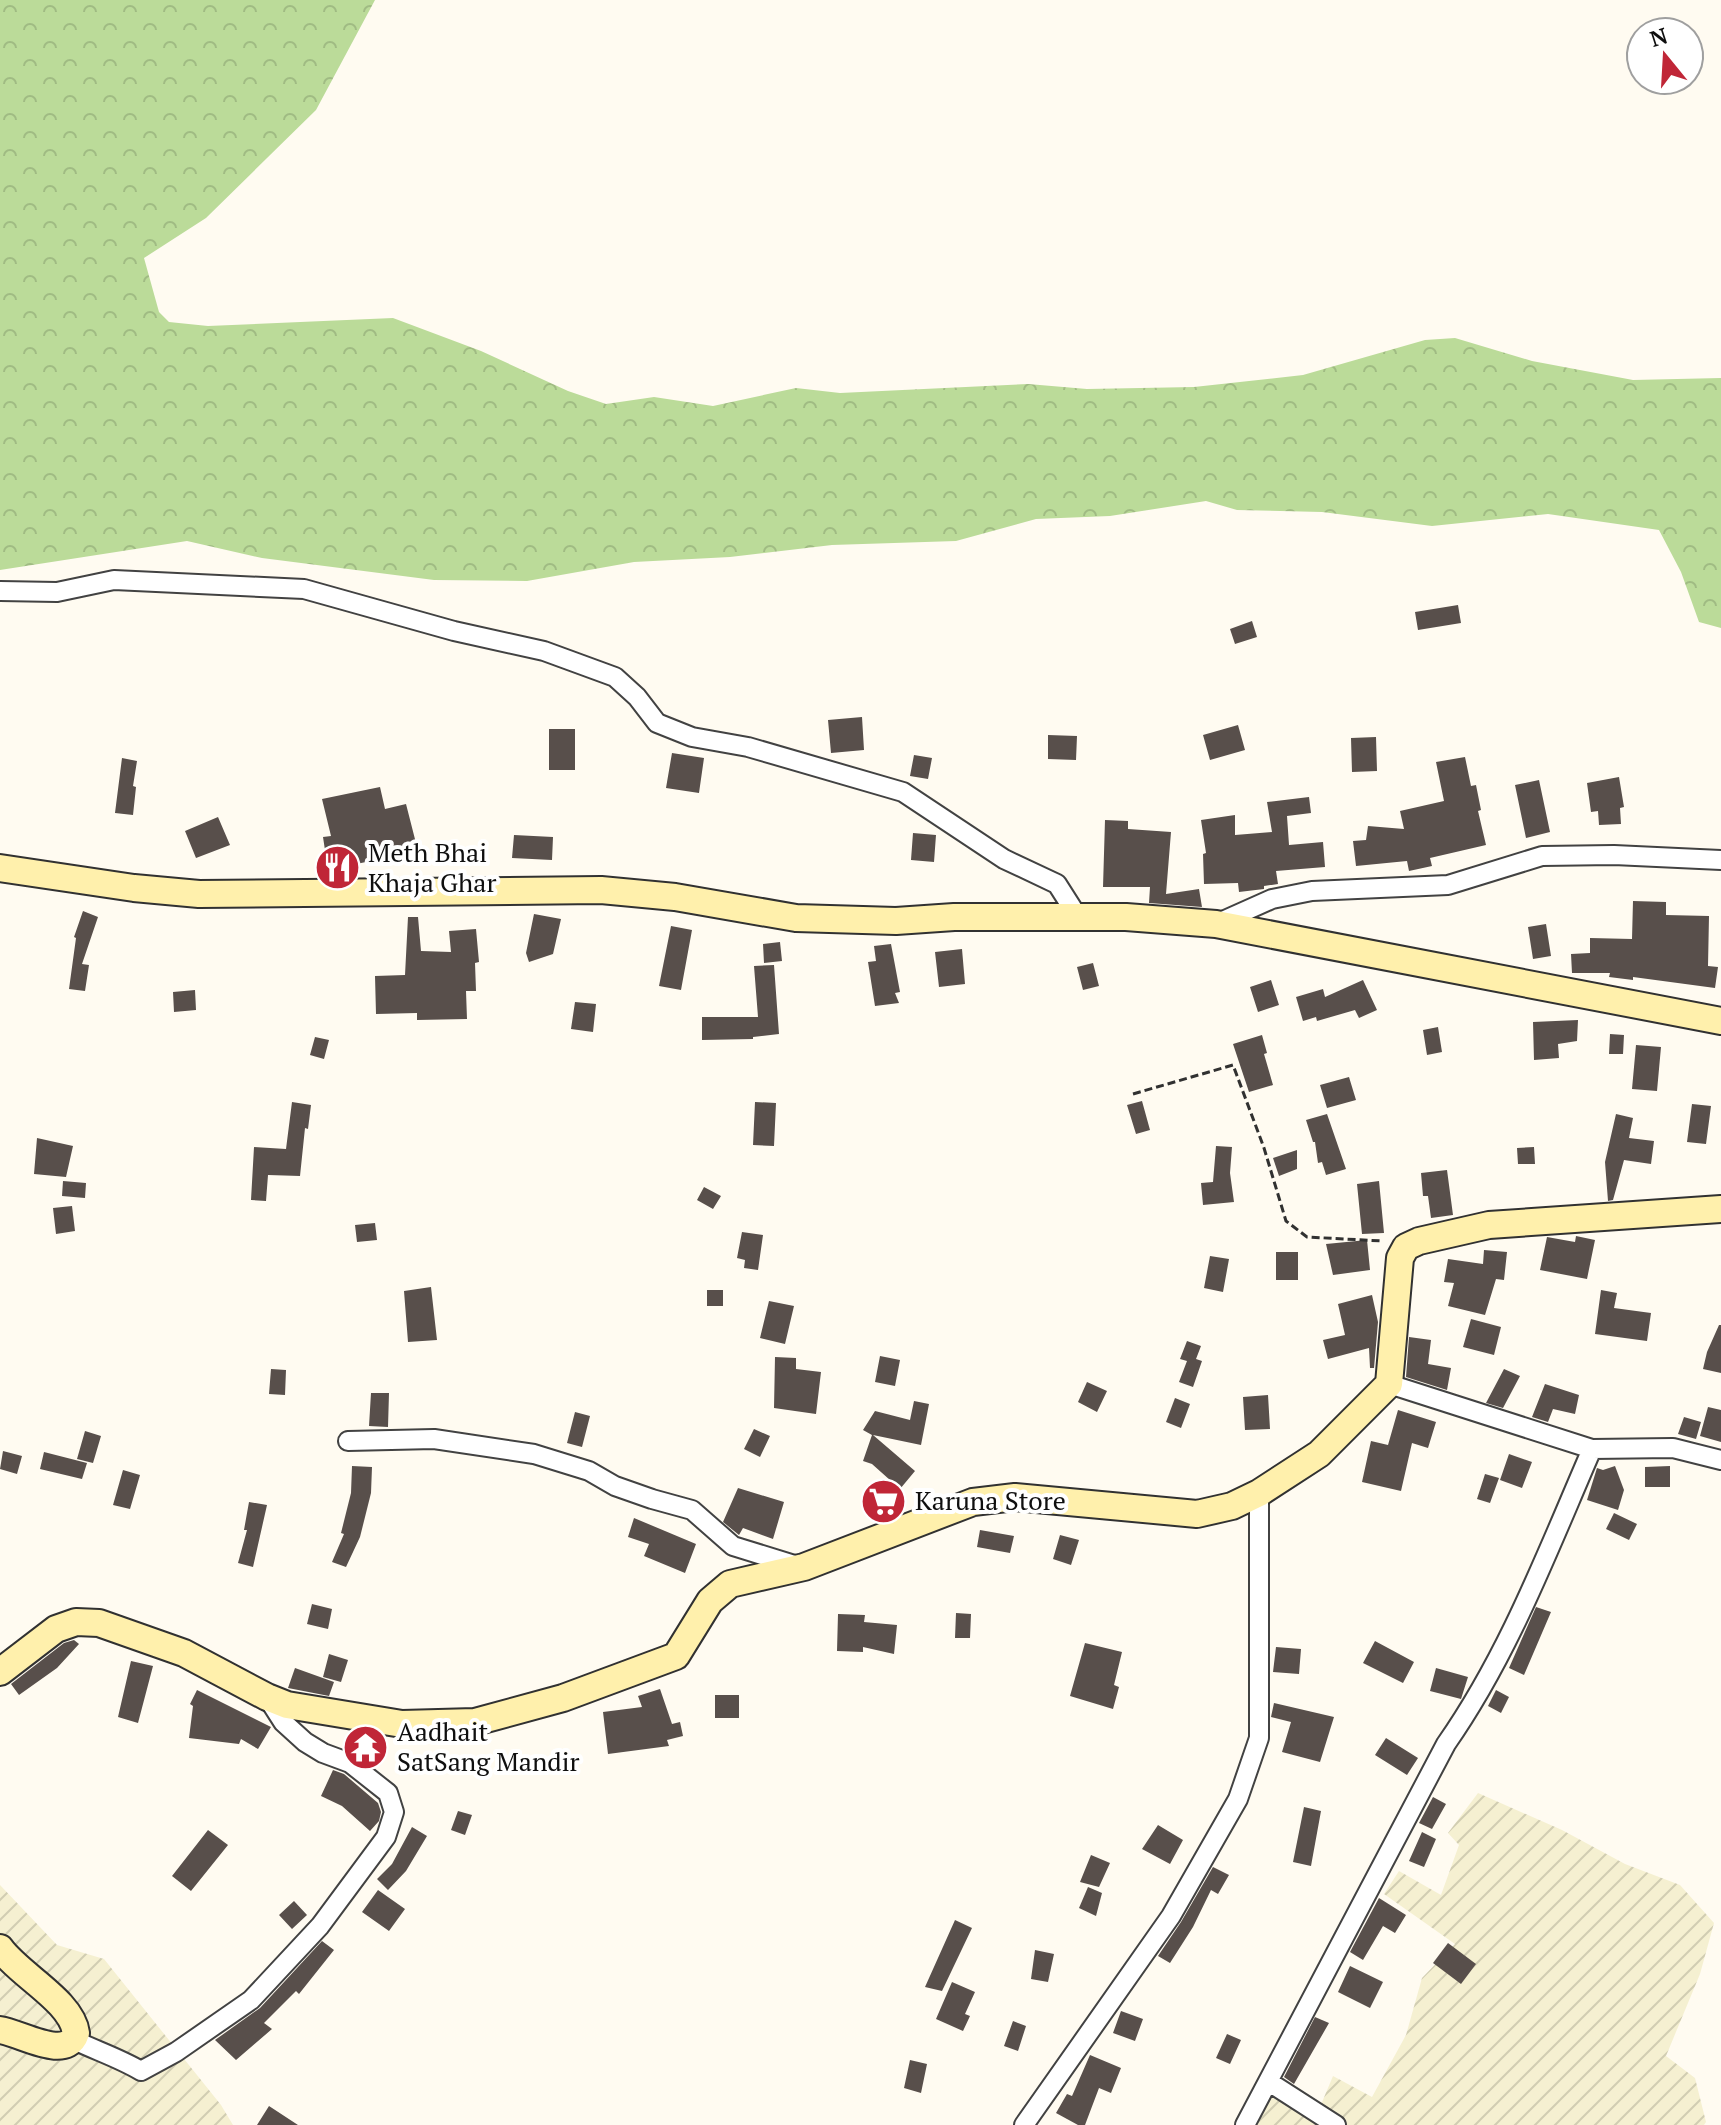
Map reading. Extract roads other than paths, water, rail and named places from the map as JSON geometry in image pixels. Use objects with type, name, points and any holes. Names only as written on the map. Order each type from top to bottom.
[{"type":"street","points":[[0,591],[57,592],[114,580],[304,589],[454,631],[544,651],[615,677],[637,697],[657,723],[692,737],[748,747],[903,792],[993,852],[1057,884],[1078,917]]},
{"type":"street","points":[[1216,924],[1272,899],[1312,891],[1448,885],[1542,856],[1614,855],[1721,860]]},
{"type":"street","points":[[0,868],[134,888],[199,894],[601,890],[675,897],[796,918],[896,921],[954,917],[1126,917],[1216,924],[1721,1021]]},
{"type":"street","points":[[0,1672],[56,1629],[76,1622],[99,1623],[184,1653],[287,1705],[402,1724],[475,1722],[519,1712],[621,1679],[676,1656],[710,1601],[730,1584],[804,1567],[973,1502],[1015,1497],[1197,1514],[1232,1506],[1259,1493],[1319,1454],[1389,1384],[1400,1258],[1406,1247],[1419,1241],[1489,1225],[1721,1209]]},
{"type":"street","points":[[1389,1384],[1592,1449],[1673,1448],[1721,1460]]},
{"type":"street","points":[[348,1441],[434,1439],[544,1457],[589,1471],[615,1486],[692,1510],[733,1546],[804,1567]]},
{"type":"street","points":[[1245,2125],[1446,1744],[1477,1701],[1503,1654],[1592,1449]]},
{"type":"street","points":[[1024,2125],[1171,1916],[1238,1799],[1259,1738],[1259,1493]]},
{"type":"street","points":[[74,2040],[107,2056],[115,2055],[141,2071],[176,2052],[251,2000],[320,1926],[386,1837],[394,1812],[388,1793],[350,1763],[305,1742],[283,1722],[267,1697]]},
{"type":"street","points":[[0,1948],[9,1960],[66,2011],[75,2027],[74,2040]]},
{"type":"street","points":[[0,2030],[53,2047],[65,2046],[74,2040]]},
{"type":"street","points":[[1269,2082],[1336,2125]]},
{"type":"place","name":"Meth Bhai Khaja Ghar","points":[[337,868]]},
{"type":"place","name":"Karuna Store","points":[[884,1501]]},
{"type":"place","name":"Aadhait SatSang Mandir","points":[[366,1747]]}]
